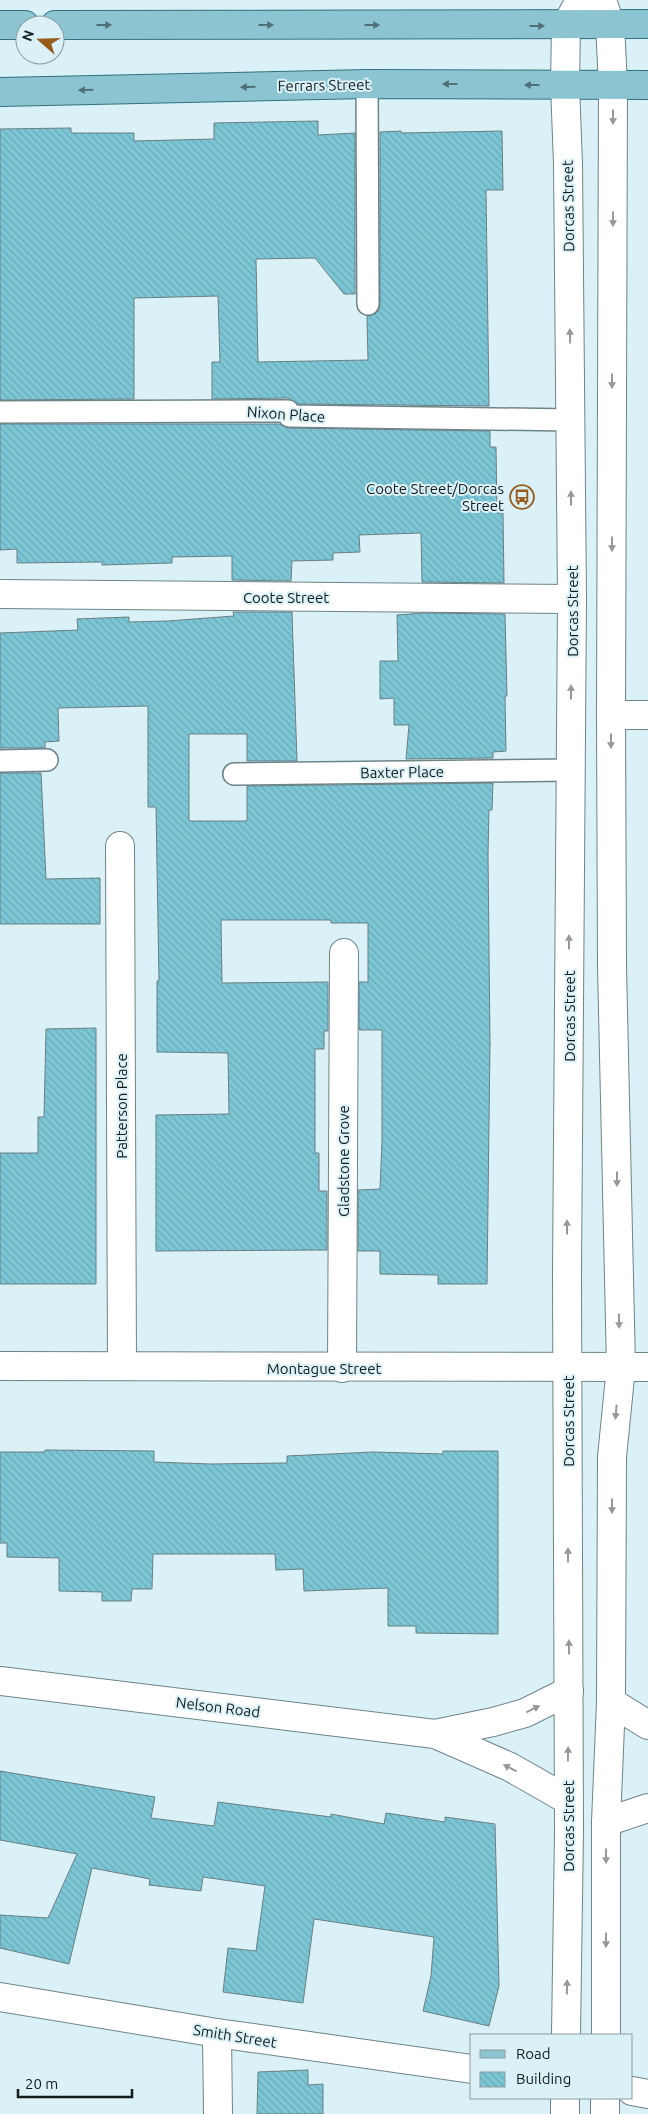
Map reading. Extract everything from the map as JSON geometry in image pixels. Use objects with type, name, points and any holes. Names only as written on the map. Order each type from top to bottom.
[{"type":"main road","points":[[65,26],[566,26],[606,12],[648,24]]},
{"type":"main road","points":[[0,26],[15,26]]},
{"type":"main road","name":"Ferrars Street","points":[[0,92],[367,84],[648,85]]},
{"type":"street","name":"Dorcas Street","points":[[566,2034],[569,1691],[568,1366],[572,599],[568,164],[564,85],[566,26],[580,0]]},
{"type":"street","points":[[606,12],[613,86],[612,966],[621,1367],[612,1457],[611,1702],[606,1822],[606,2034]]},
{"type":"street","name":"Coote Street","points":[[0,594],[572,599]]},
{"type":"street","points":[[611,715],[648,715]]},
{"type":"street","name":"Patterson Place","points":[[120,846],[122,1366]]},
{"type":"street","name":"Gladstone Grove","points":[[342,1368],[344,953]]},
{"type":"street","name":"Montague Street","points":[[0,1366],[342,1368],[568,1366],[648,1368]]},
{"type":"street","name":"Nelson Road","points":[[0,1680],[436,1734],[510,1767],[568,1800]]},
{"type":"street","name":"Nelson Road","points":[[436,1734],[525,1713],[569,1691]]},
{"type":"street","points":[[611,1702],[648,1725]]},
{"type":"street","points":[[606,1822],[648,1808]]},
{"type":"street","name":"Smith Street","points":[[0,1997],[217,2033],[470,2069]]},
{"type":"street","points":[[217,2033],[218,2114]]},
{"type":"street","points":[[633,2091],[648,2094]]},
{"type":"street","points":[[566,2099],[566,2114]]},
{"type":"street","points":[[605,2114],[606,2099]]},
{"type":"lane","points":[[367,84],[368,304]]},
{"type":"lane","name":"Nixon Place","points":[[0,412],[288,411],[288,416],[571,420]]},
{"type":"lane","points":[[0,761],[47,760]]},
{"type":"lane","name":"Baxter Place","points":[[234,774],[570,770]]},
{"type":"building","points":[[318,121],[318,135],[355,133],[355,294],[344,294],[315,258],[256,259],[258,362],[368,360],[367,316],[375,314],[379,310],[380,304],[380,132],[502,131],[503,190],[486,190],[489,406],[298,404],[288,398],[212,399],[212,362],[220,362],[218,296],[134,298],[134,399],[0,400],[0,129],[71,128],[71,133],[134,133],[134,141],[214,139],[214,123]]},
{"type":"building","points":[[0,424],[279,424],[289,428],[490,431],[490,447],[496,447],[497,513],[503,513],[504,583],[422,582],[421,533],[359,535],[360,552],[333,553],[333,560],[292,561],[291,581],[232,580],[232,556],[172,557],[172,563],[102,565],[102,562],[17,563],[17,549],[0,550]]},
{"type":"building","points":[[233,612],[292,612],[297,761],[247,761],[247,734],[189,734],[189,821],[247,821],[247,786],[493,783],[492,810],[489,810],[488,854],[490,1043],[487,1284],[438,1284],[438,1275],[380,1274],[380,1251],[358,1251],[358,1190],[380,1189],[382,1141],[382,1030],[359,1030],[359,982],[368,982],[368,923],[331,923],[331,920],[221,920],[222,983],[328,982],[328,1031],[324,1031],[324,1049],[315,1049],[315,1153],[319,1153],[319,1191],[327,1191],[327,1250],[156,1251],[156,1115],[229,1114],[228,1053],[157,1052],[157,981],[159,981],[156,807],[148,807],[148,706],[58,708],[59,741],[45,742],[45,748],[0,748],[0,633],[78,630],[77,619],[129,617],[129,622],[168,621],[234,616]]},
{"type":"building","points":[[423,613],[505,614],[506,751],[493,752],[493,758],[406,759],[409,725],[394,725],[394,698],[380,699],[380,661],[398,661],[397,615]]},
{"type":"building","points":[[0,773],[41,773],[46,879],[100,878],[100,924],[0,924]]},
{"type":"building","points":[[96,1028],[96,1284],[0,1284],[0,1153],[38,1153],[38,1117],[44,1117],[46,1029]]},
{"type":"building","points":[[45,1450],[154,1451],[154,1462],[210,1464],[287,1463],[287,1456],[373,1452],[443,1454],[443,1451],[498,1451],[498,1634],[416,1633],[416,1626],[388,1626],[388,1588],[304,1591],[303,1569],[276,1570],[275,1554],[153,1554],[152,1589],[132,1589],[131,1601],[102,1601],[102,1592],[59,1591],[59,1558],[7,1557],[7,1543],[0,1543],[0,1452],[45,1452]]},
{"type":"building","points":[[0,1771],[155,1797],[151,1818],[214,1826],[218,1802],[331,1817],[331,1814],[384,1824],[386,1813],[445,1822],[445,1817],[495,1824],[499,1986],[489,2026],[423,2011],[431,1976],[434,1937],[314,1919],[303,2003],[223,1992],[228,1948],[256,1951],[265,1886],[203,1877],[201,1891],[149,1885],[150,1879],[92,1868],[69,1964],[0,1948],[0,1915],[48,1918],[77,1854],[0,1840]]},
{"type":"building","points":[[308,2070],[308,2085],[323,2084],[323,2114],[257,2114],[258,2072]]},
{"type":"place","name":"Coote Street/Dorcas Street","points":[[522,497]]}]
